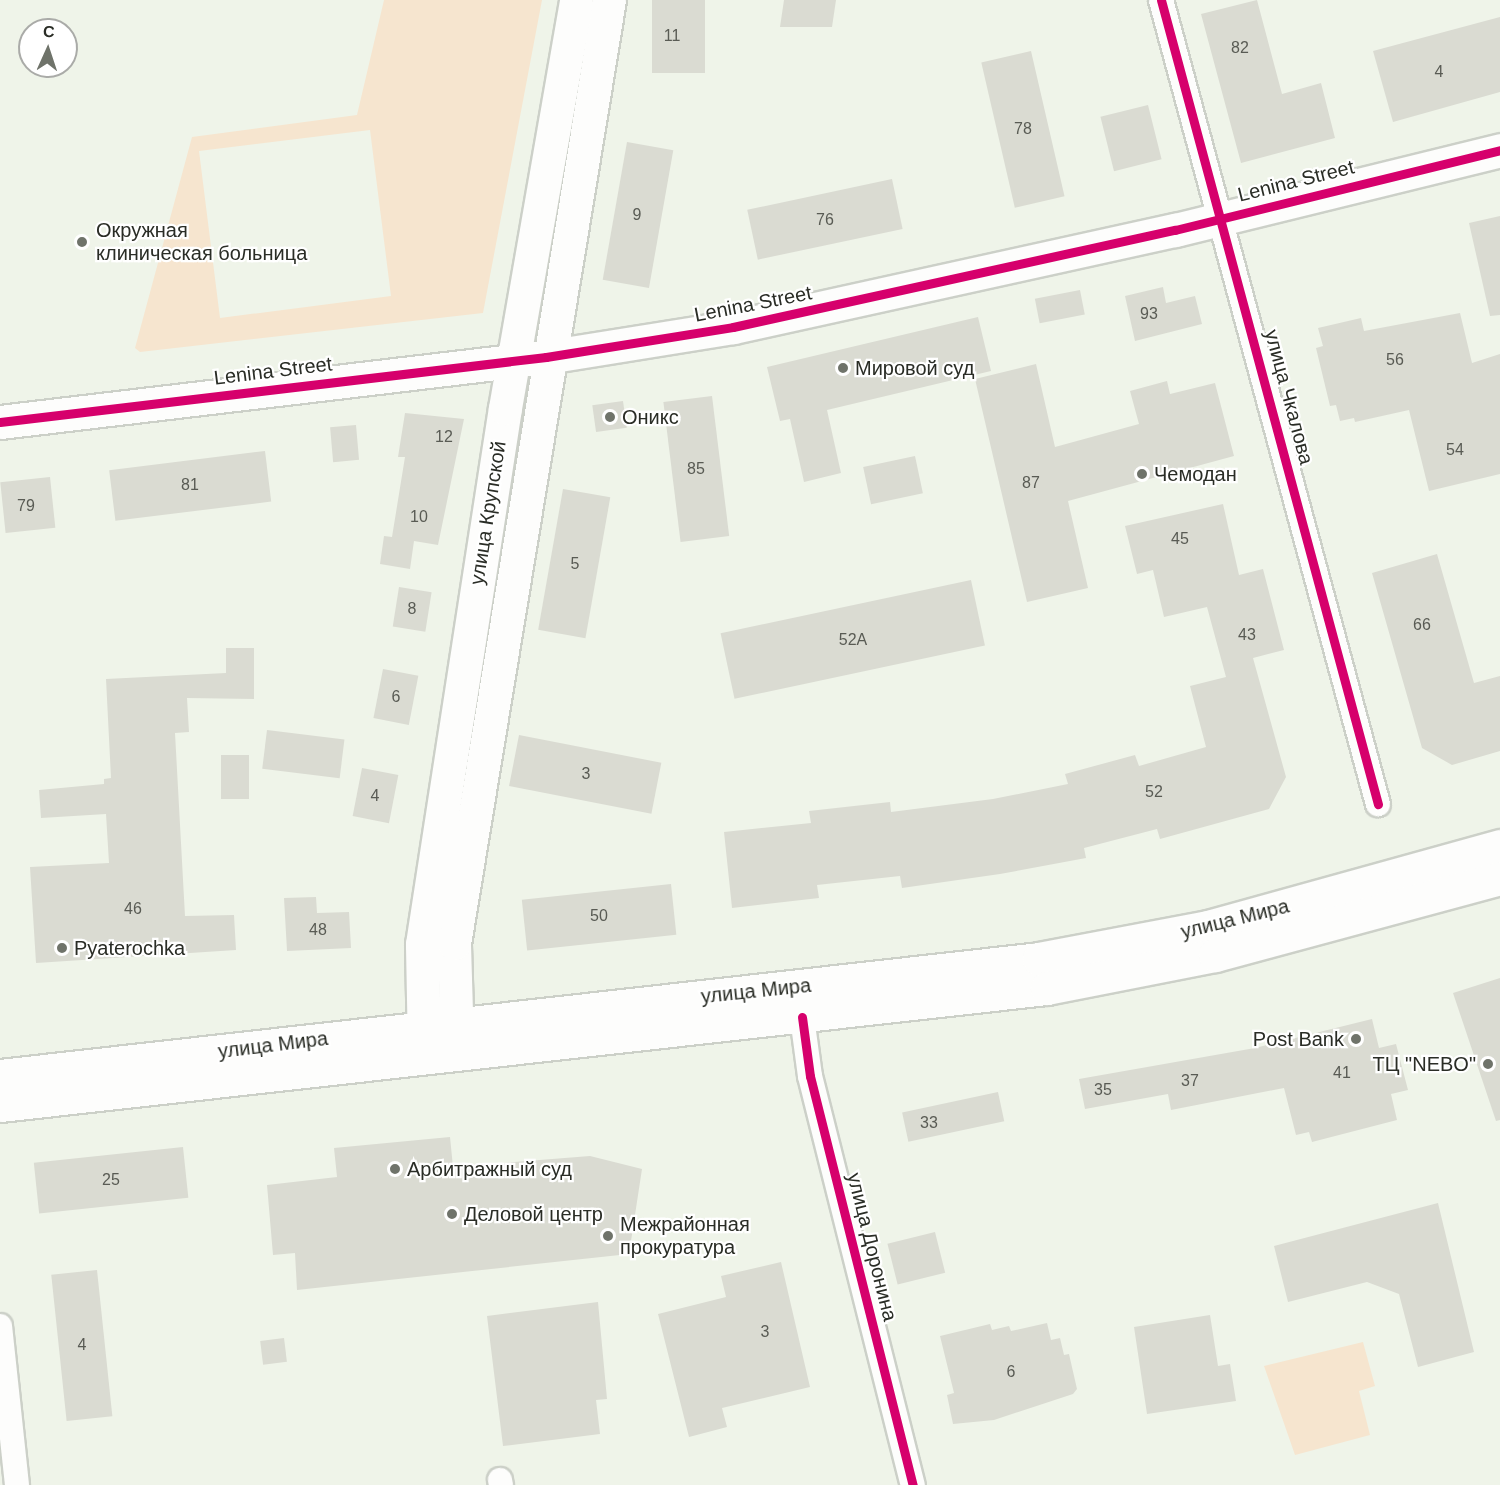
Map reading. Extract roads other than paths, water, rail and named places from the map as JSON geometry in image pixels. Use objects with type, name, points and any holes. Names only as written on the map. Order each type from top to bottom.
[{"type":"main road","name":"улица Крупской","points":[[424,1043],[422,945],[513,361],[576,0]]},
{"type":"main road","name":"улица Крупской","points":[[456,1039],[454,943],[546,357],[609,0]]},
{"type":"main road","name":"Lenina Street","points":[[0,422],[546,357],[733,327],[1223,218],[1500,150]]},
{"type":"main road","name":"улица Мира","points":[[0,1105],[456,1039],[800,1001],[1146,971],[1389,894],[1500,846]]},
{"type":"main road","name":"улица Мира","points":[[1389,894],[1500,878]]},
{"type":"main road","name":"улица Мира","points":[[0,1076],[424,1043]]},
{"type":"street","name":"улица Чкалова","points":[[1161,0],[1223,218],[1378,804]]},
{"type":"street","name":"улица Доронина","points":[[800,1001],[810,1076],[913,1485]]},
{"type":"street","points":[[0,1326],[17,1485]]},
{"type":"place","name":"Окружная клиническая больница","points":[[82,242]]},
{"type":"place","name":"Мировой суд","points":[[843,368]]},
{"type":"place","name":"Оникс","points":[[610,417]]},
{"type":"place","name":"Чемодан","points":[[1142,474]]},
{"type":"place","name":"Pyaterochka","points":[[62,948]]},
{"type":"place","name":"Post Bank","points":[[1356,1039]]},
{"type":"place","name":"ТЦ \"NEBO\"","points":[[1488,1064]]},
{"type":"place","name":"Арбитражный суд","points":[[395,1169]]},
{"type":"place","name":"Деловой центр","points":[[452,1214]]},
{"type":"place","name":"Межрайонная прокуратура","points":[[608,1236]]}]
